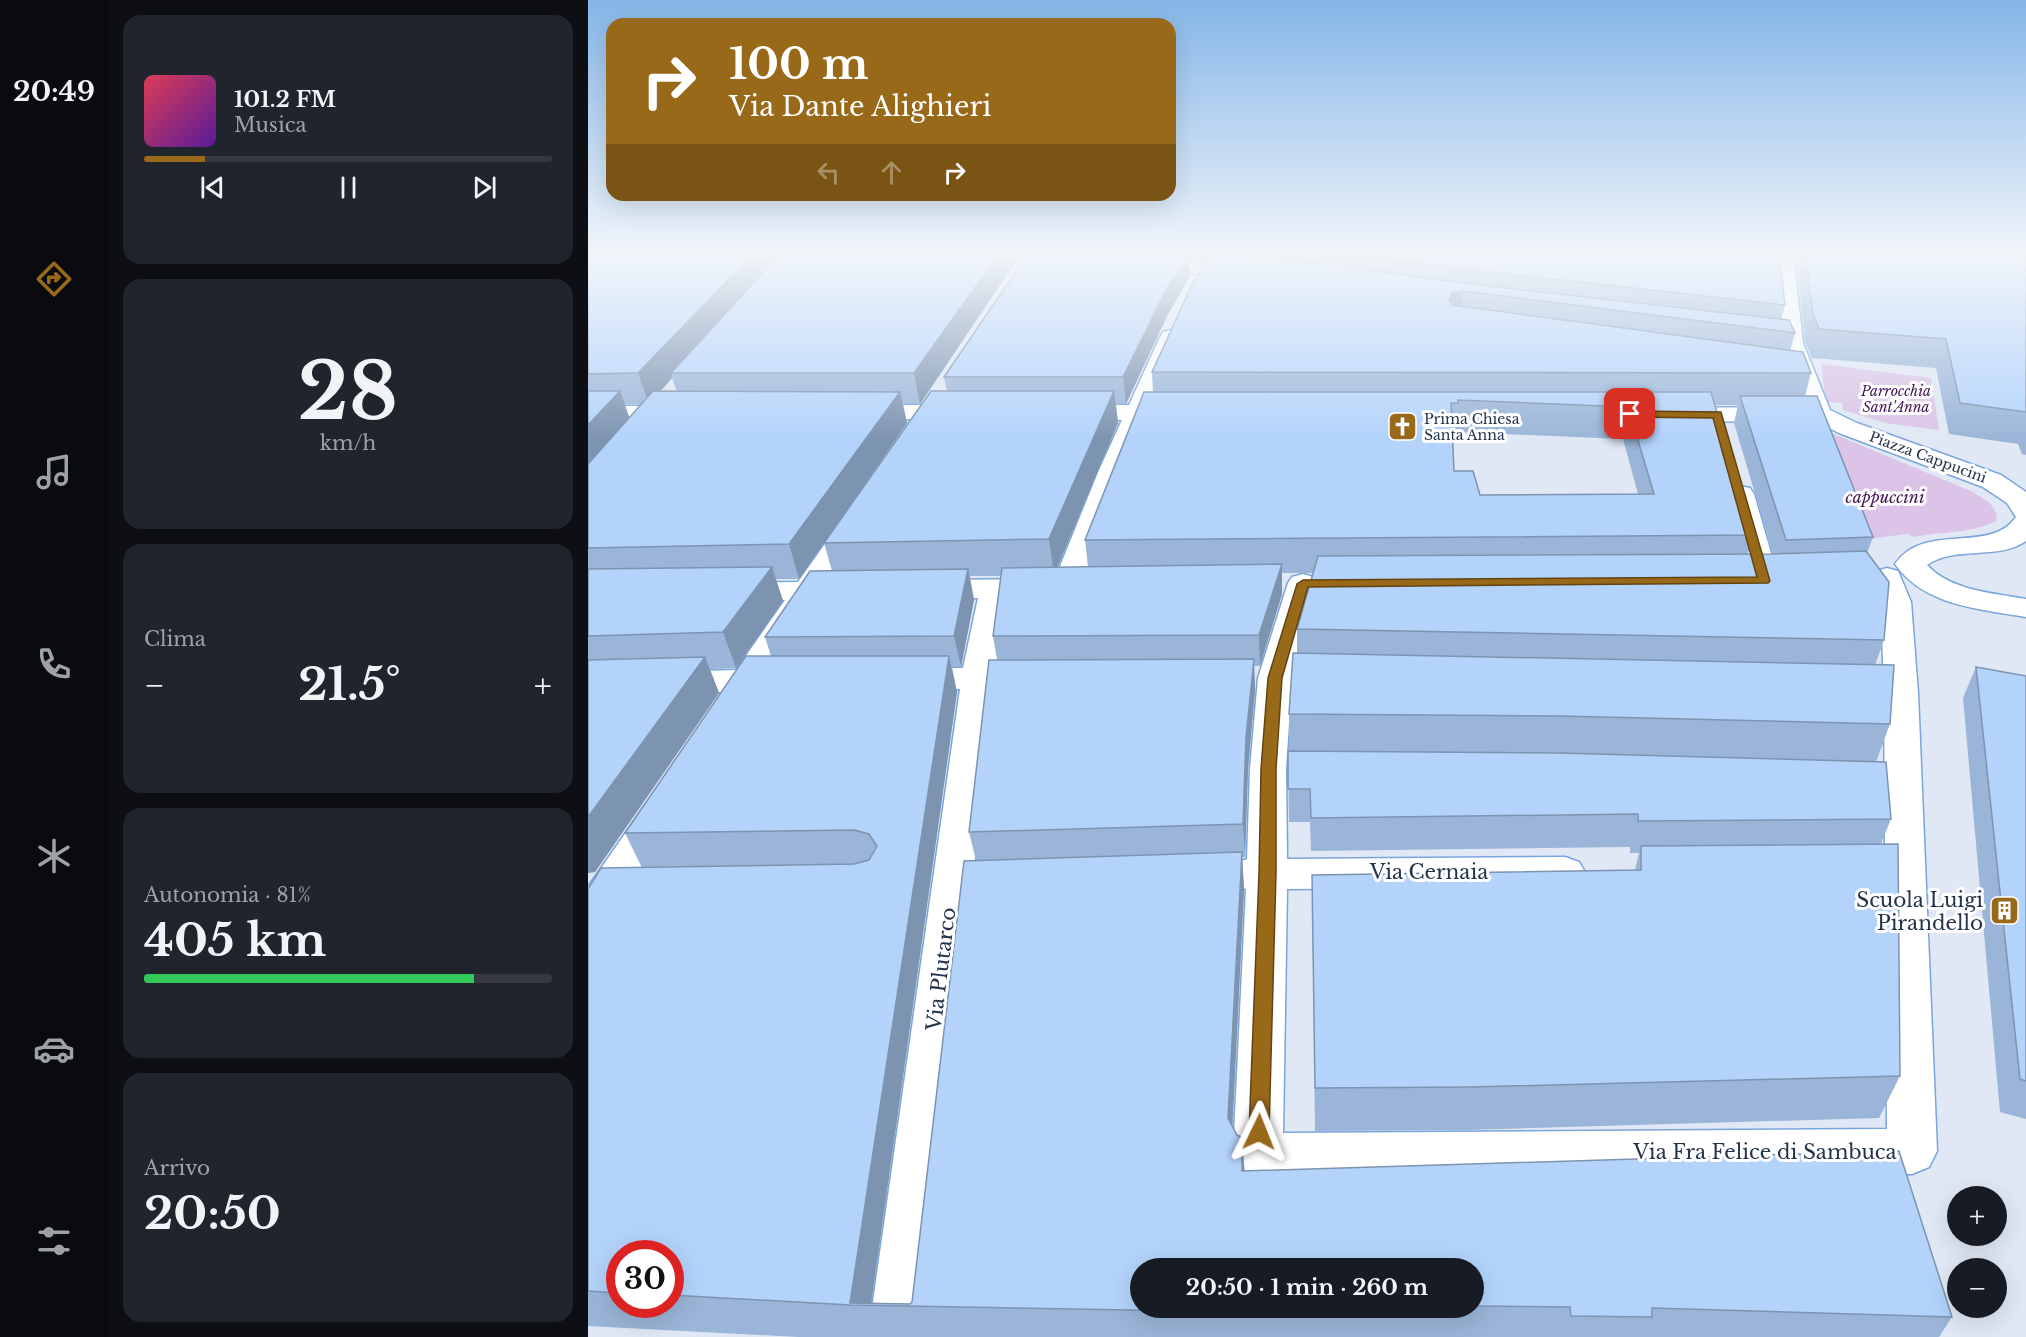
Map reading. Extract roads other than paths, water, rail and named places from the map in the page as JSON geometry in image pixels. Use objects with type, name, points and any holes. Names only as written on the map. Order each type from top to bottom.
[{"type":"street","points":[[901,589],[1079,587],[1136,413],[1181,316]]},
{"type":"street","points":[[1652,414],[1720,426],[1820,414],[1792,343],[1789,316]]},
{"type":"street","points":[[1769,340],[1792,343]]},
{"type":"street","points":[[1780,373],[1804,376]]},
{"type":"street","points":[[912,438],[949,384]]},
{"type":"street","points":[[635,438],[680,387]]},
{"type":"street","points":[[588,413],[701,412]]},
{"type":"street","points":[[837,412],[979,412]]},
{"type":"street","points":[[1049,412],[1204,413]]},
{"type":"street","name":"Piazza Cappucini","points":[[1820,414],[1848,428],[1992,481],[2011,492],[2026,512]]},
{"type":"street","points":[[1733,470],[1763,580]]},
{"type":"street","points":[[720,720],[867,503]]},
{"type":"street","points":[[1890,577],[1918,557],[1939,548],[1992,543],[2012,538],[2024,529],[2026,523]]},
{"type":"street","points":[[1890,577],[2026,608]]},
{"type":"street","name":"Via Fra Felice di Sambuca","points":[[1268,873],[1258,1156],[1912,1151],[1888,869],[1885,780],[1896,602],[1890,577]]},
{"type":"street","points":[[1268,873],[1286,769],[1273,679],[1300,584]]},
{"type":"street","points":[[704,592],[866,590]]},
{"type":"street","name":"Via Plutarco","points":[[896,1337],[978,678],[991,601]]},
{"type":"street","points":[[885,679],[1061,678]]},
{"type":"street","points":[[588,684],[804,680]]},
{"type":"street","points":[[595,899],[675,789]]},
{"type":"street","name":"Via Cernaia","points":[[1209,875],[1596,871]]},
{"type":"street","points":[[952,883],[1045,880]]},
{"type":"street","points":[[595,899],[655,888]]},
{"type":"place","name":"Prima Chiesa Santa Anna","points":[[1403,427]]},
{"type":"place","name":"Scuola Luigi Pirandello","points":[[2004,911]]},
{"type":"park label","name":"Parrocchia Sant'Anna","points":[[1896,400]]},
{"type":"park label","name":"cappuccini","points":[[1885,497]]}]
